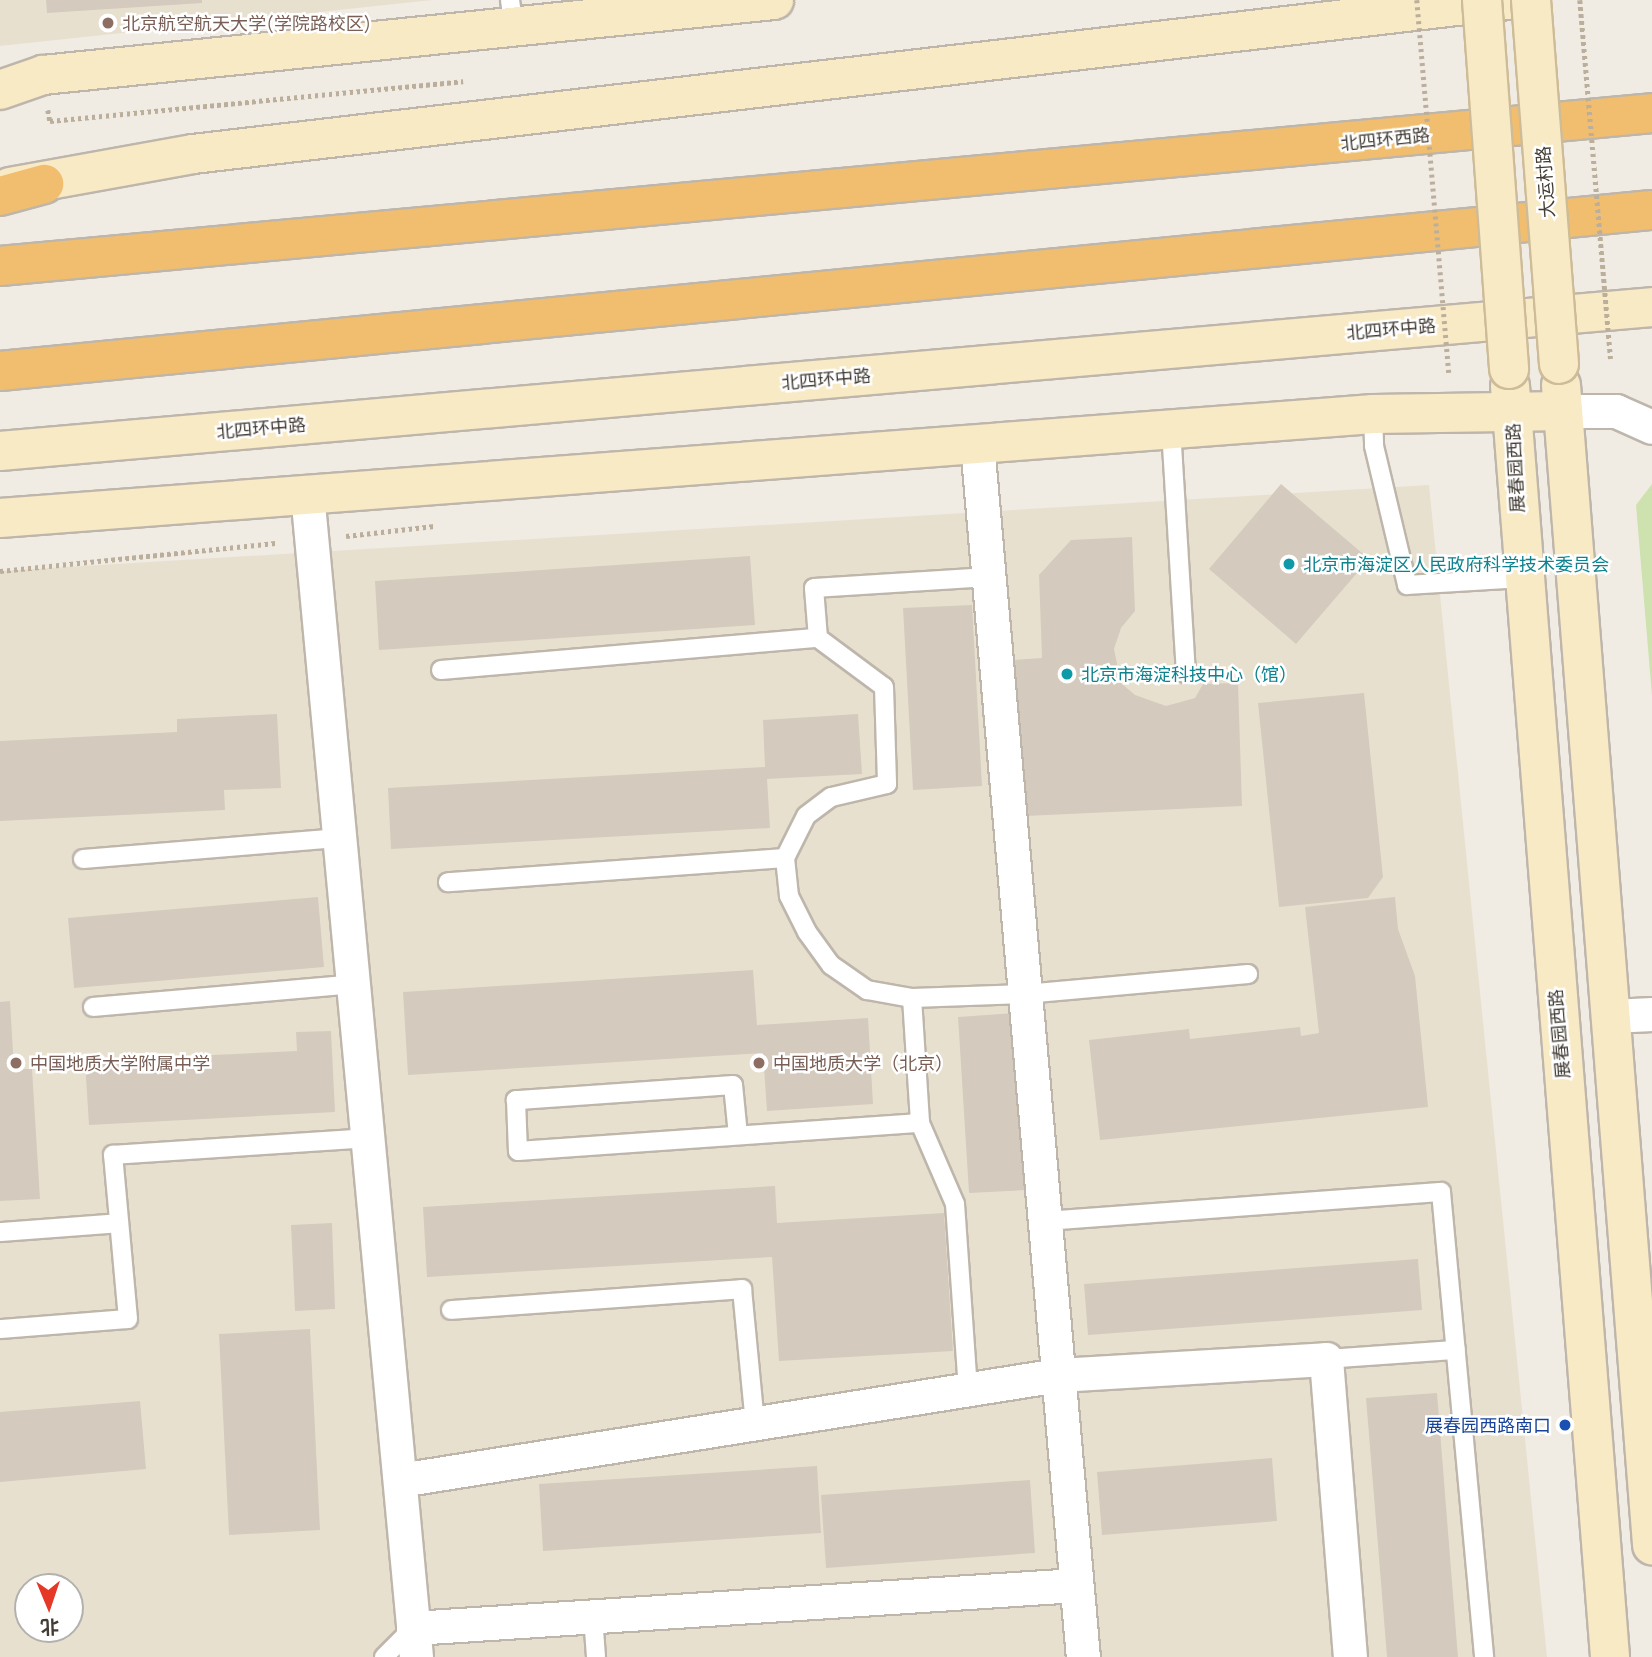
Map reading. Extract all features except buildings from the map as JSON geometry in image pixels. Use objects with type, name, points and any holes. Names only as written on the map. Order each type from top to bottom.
[{"type":"highway","name":"北四环西路","points":[[0,266],[1118,165],[1652,113]]},
{"type":"highway","points":[[0,196],[44,184]]},
{"type":"highway","points":[[0,371],[1652,210]]},
{"type":"street","points":[[0,90],[43,75],[512,14],[774,0]]},
{"type":"street","name":"展春园西路","points":[[1482,0],[1522,578],[1610,1657]]},
{"type":"street","points":[[0,188],[44,184],[206,152],[1508,0]]},
{"type":"street","name":"大运村路","points":[[1531,0],[1563,411]]},
{"type":"street","name":"北四环中路","points":[[0,451],[1652,307]]},
{"type":"street","points":[[0,518],[1373,414],[1512,410],[1616,411],[1652,427]]},
{"type":"street","points":[[1563,411],[1652,1545]]},
{"type":"street","points":[[977,444],[1083,1657]]},
{"type":"street","points":[[307,493],[415,1643],[593,1616],[1077,1585]]},
{"type":"street","points":[[1611,1016],[1652,1014]]},
{"type":"street","points":[[400,1480],[1058,1375],[1326,1359],[1350,1657]]},
{"type":"lane","points":[[1373,414],[1374,446],[1407,585],[1522,578]]},
{"type":"lane","points":[[1171,429],[1186,674]]},
{"type":"lane","points":[[818,638],[814,588],[989,577]]},
{"type":"lane","points":[[441,670],[818,638],[884,687],[887,784],[831,797],[806,816],[785,858],[789,896],[831,965],[867,990],[912,998],[1025,994],[1248,974]]},
{"type":"lane","points":[[83,859],[340,838]]},
{"type":"lane","points":[[448,882],[785,858]]},
{"type":"lane","points":[[93,1007],[354,984]]},
{"type":"lane","points":[[912,998],[920,1123],[955,1204],[968,1390]]},
{"type":"lane","points":[[738,1135],[733,1085],[516,1100],[518,1151],[920,1123]]},
{"type":"lane","points":[[0,1329],[128,1319],[113,1156],[368,1138]]},
{"type":"lane","points":[[1044,1221],[1441,1192],[1484,1657]]},
{"type":"lane","points":[[0,1232],[119,1223]]},
{"type":"lane","points":[[451,1310],[741,1289],[755,1424]]},
{"type":"lane","points":[[1326,1359],[1456,1350]]},
{"type":"lane","points":[[593,1616],[596,1657]]},
{"type":"lane","points":[[384,1657],[415,1643]]},
{"type":"path","points":[[1417,0],[1449,375]]},
{"type":"path","points":[[1580,0],[1611,359]]},
{"type":"shaded area","name":"北京航空航天大学(学院路校区)","points":[[0,0],[433,0],[0,46]]},
{"type":"shaded area","name":"中国地质大学（北京）","points":[[1429,485],[1547,1657],[0,1657],[0,571]]},
{"type":"green space","points":[[1652,484],[1652,696],[1636,505]]},
{"type":"place","name":"北京航空航天大学(学院路校区)","points":[[108,23]]},
{"type":"place","name":"北京市海淀区人民政府科学技术委员会","points":[[1289,564]]},
{"type":"place","name":"北京市海淀科技中心（馆）","points":[[1067,674]]},
{"type":"place","name":"中国地质大学附属中学","points":[[16,1063]]},
{"type":"place","name":"中国地质大学（北京）","points":[[759,1063]]},
{"type":"place","name":"展春园西路南口","points":[[1565,1425]]}]
